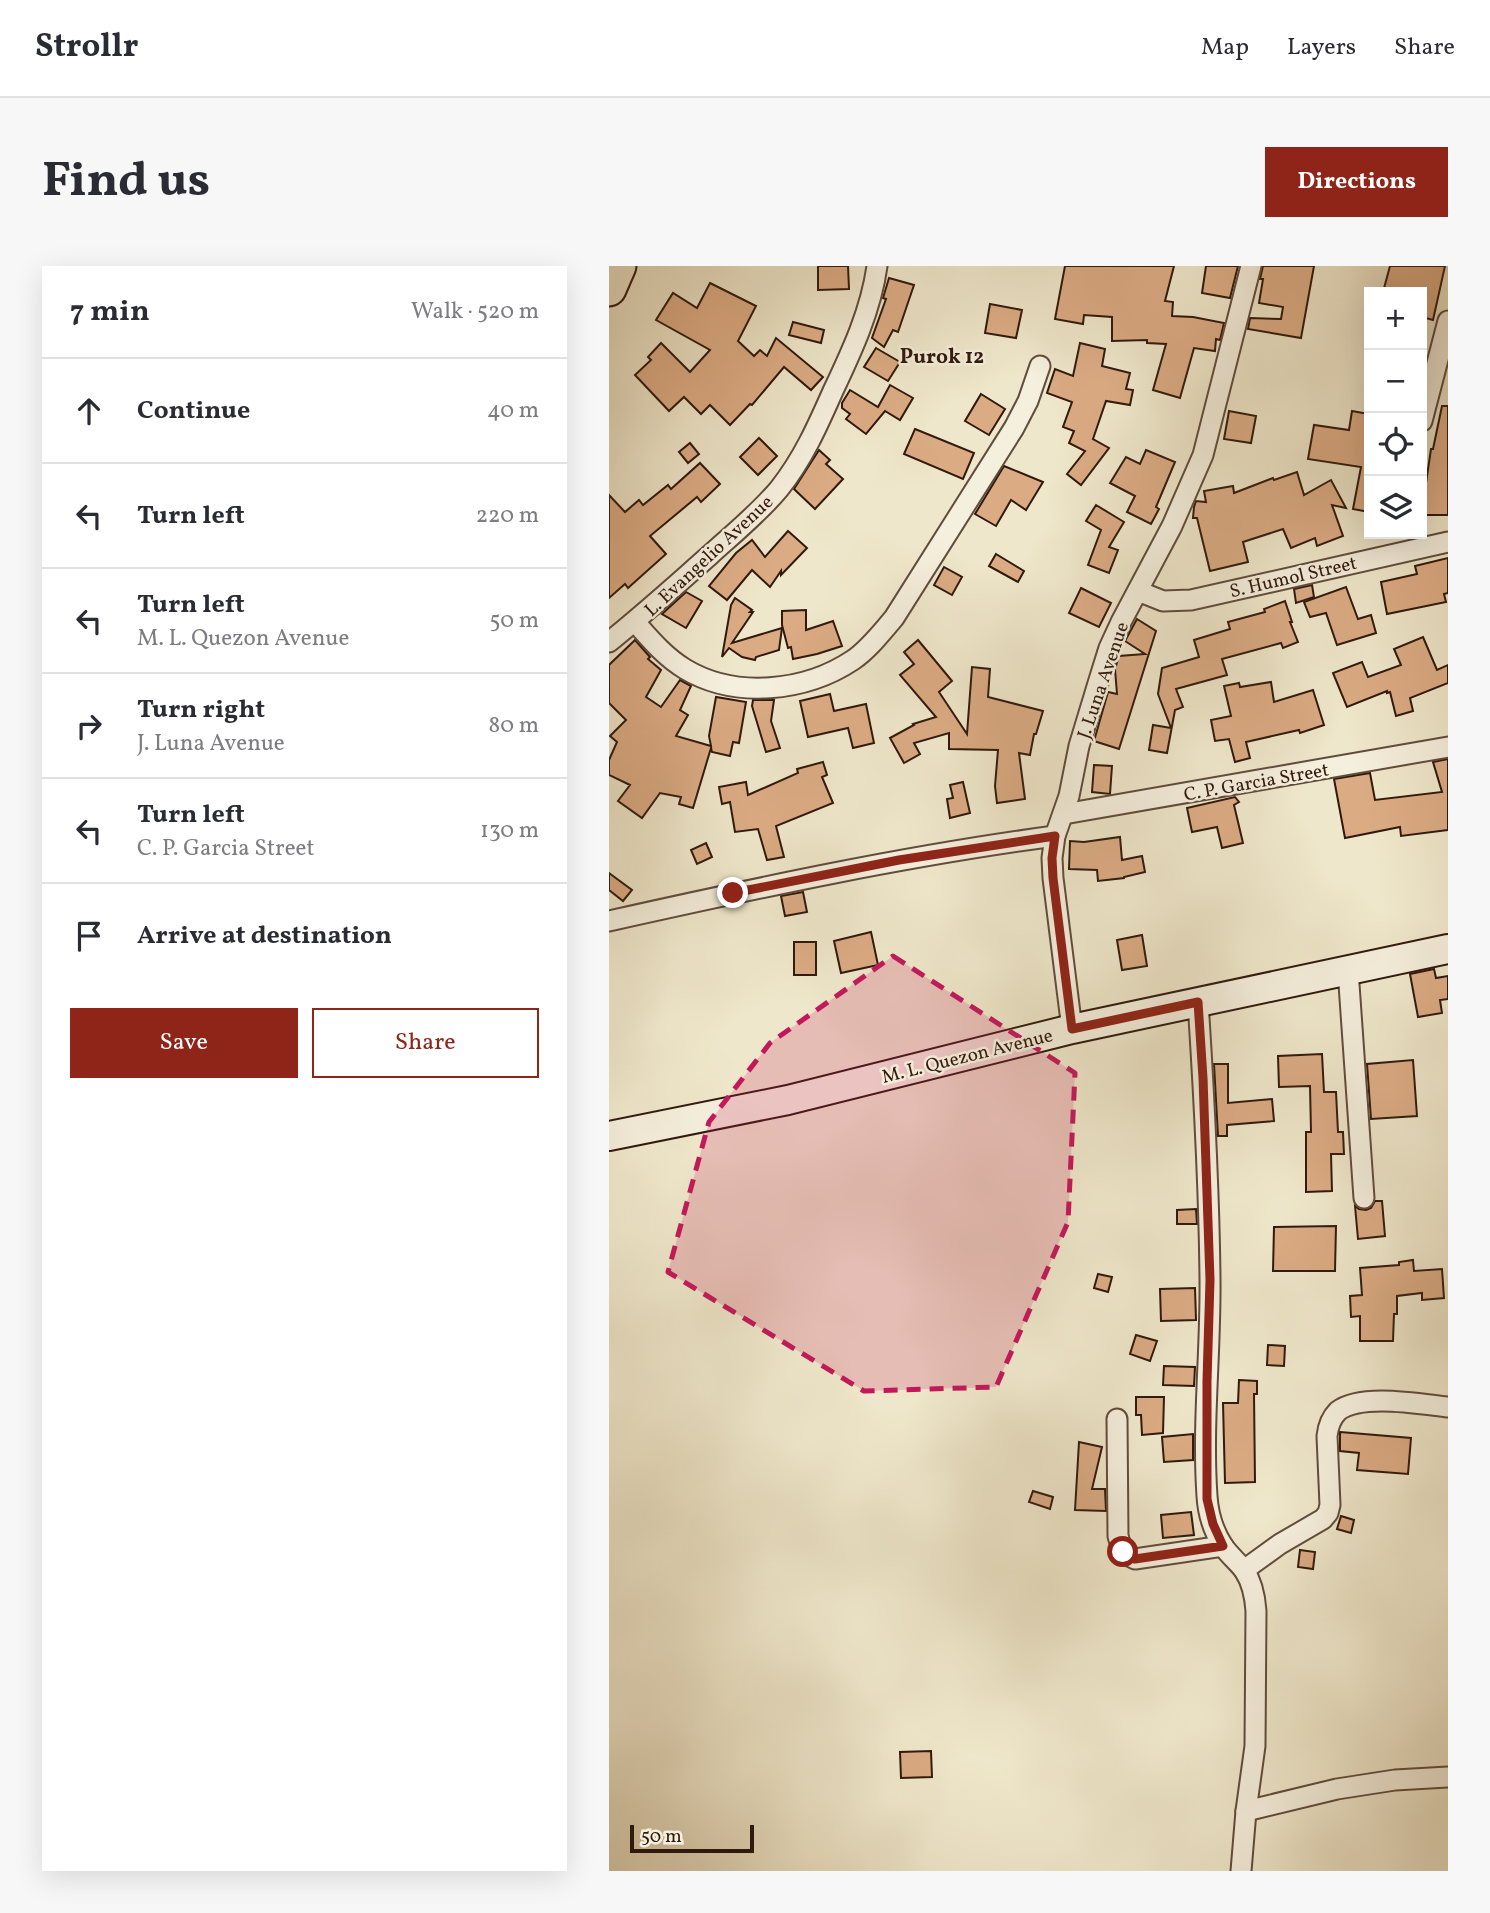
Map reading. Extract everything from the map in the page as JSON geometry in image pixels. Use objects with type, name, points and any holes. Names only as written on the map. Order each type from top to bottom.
[{"type":"highway","points":[[609,289],[619,266]]},
{"type":"main road","name":"M. L. Quezon Avenue","points":[[609,1136],[788,1100],[1072,1029],[1448,949]]},
{"type":"street","name":"L. Evangelio Avenue","points":[[609,642],[742,526],[778,490],[813,434],[855,343],[877,266]]},
{"type":"street","name":"J. Luna Avenue","points":[[1072,1029],[1053,878],[1055,836],[1064,814],[1086,721],[1109,648],[1173,526],[1203,456],[1251,266]]},
{"type":"street","points":[[1424,413],[1448,321]]},
{"type":"street","points":[[635,622],[661,650],[685,669],[708,681],[730,687],[777,687],[807,681],[830,673],[855,659],[877,639],[894,618],[981,482],[1028,401],[1040,366]]},
{"type":"street","name":"S. Humol Street","points":[[1138,592],[1163,601],[1191,600],[1405,542],[1448,542]]},
{"type":"street","name":"C. P. Garcia Street","points":[[1064,814],[1448,747]]},
{"type":"street","points":[[609,921],[899,860],[1055,836]]},
{"type":"street","points":[[1348,970],[1364,1198]]},
{"type":"street","points":[[1198,1002],[1210,1280],[1207,1499],[1213,1524],[1223,1546],[1250,1581],[1256,1611],[1255,1746],[1241,1871]]},
{"type":"street","points":[[1244,1570],[1280,1544],[1323,1519],[1328,1513],[1330,1505],[1327,1436],[1329,1425],[1336,1413],[1347,1406],[1370,1400],[1448,1407]]},
{"type":"street","points":[[1117,1419],[1118,1536],[1123,1552],[1135,1559],[1223,1546]]},
{"type":"street","points":[[1246,1811],[1337,1789],[1395,1780],[1448,1777]]},
{"type":"highlighted area","points":[[893,956],[1075,1073],[1068,1222],[996,1387],[864,1391],[668,1272],[709,1122],[770,1043]]},
{"type":"building","points":[[818,266],[848,266],[849,289],[818,290]]},
{"type":"building","points":[[1065,266],[1174,266],[1165,301],[1173,302],[1172,316],[1224,323],[1220,340],[1216,339],[1215,351],[1194,348],[1180,398],[1153,390],[1166,344],[1147,343],[1147,340],[1112,341],[1112,317],[1084,315],[1083,324],[1055,319]]},
{"type":"building","points":[[1206,266],[1238,266],[1230,298],[1202,293]]},
{"type":"building","points":[[1263,266],[1314,266],[1301,338],[1248,329],[1250,318],[1281,319],[1283,307],[1259,303]]},
{"type":"building","points":[[1390,266],[1445,266],[1433,320],[1427,318],[1427,287],[1384,287]]},
{"type":"building","points":[[889,278],[914,285],[898,332],[893,330],[884,347],[872,338],[886,299],[883,298]]},
{"type":"building","points":[[710,283],[756,306],[738,341],[754,356],[760,350],[767,356],[776,338],[823,377],[811,390],[784,367],[752,405],[730,425],[710,405],[701,414],[684,397],[669,411],[635,375],[651,360],[648,357],[661,343],[690,372],[710,350],[656,320],[673,293],[697,308]]},
{"type":"building","points":[[990,304],[1022,310],[1016,338],[985,333]]},
{"type":"building","points":[[793,322],[824,330],[821,343],[789,335]]},
{"type":"building","points":[[1080,343],[1105,349],[1102,366],[1130,373],[1126,389],[1133,390],[1130,405],[1106,401],[1093,439],[1109,448],[1081,485],[1067,474],[1085,451],[1069,443],[1074,431],[1063,427],[1072,402],[1047,393],[1055,369],[1073,376]]},
{"type":"building","points":[[876,348],[900,362],[888,381],[864,367]]},
{"type":"building","points":[[890,385],[913,398],[900,420],[885,411],[866,434],[846,419],[850,414],[842,408],[842,403],[850,390],[878,407]]},
{"type":"building","points":[[981,394],[1005,409],[989,435],[965,421]]},
{"type":"building","points":[[1442,406],[1448,406],[1448,515],[1427,515],[1427,476]]},
{"type":"building","points":[[1229,411],[1256,416],[1251,443],[1224,439]]},
{"type":"building","points":[[1352,411],[1364,413],[1364,511],[1353,509],[1361,467],[1308,459],[1314,425],[1349,430]]},
{"type":"building","points":[[915,429],[974,453],[963,479],[904,454]]},
{"type":"building","points":[[759,438],[777,456],[758,475],[740,457]]},
{"type":"building","points":[[690,443],[699,454],[688,463],[679,452]]},
{"type":"building","points":[[819,450],[830,460],[826,464],[843,479],[815,509],[794,489]]},
{"type":"building","points":[[1146,450],[1175,462],[1151,524],[1127,512],[1135,496],[1110,483],[1126,457],[1140,464]]},
{"type":"building","points":[[700,463],[720,484],[701,502],[697,497],[650,536],[666,554],[628,588],[625,584],[609,598],[609,495],[625,512],[639,500],[643,505],[668,485],[671,489]]},
{"type":"building","points":[[1004,466],[1043,482],[1026,510],[1011,500],[996,526],[975,514]]},
{"type":"building","points":[[1297,472],[1304,495],[1331,480],[1346,508],[1332,505],[1343,536],[1317,546],[1315,538],[1291,548],[1283,529],[1243,542],[1248,562],[1210,571],[1197,518],[1193,518],[1196,501],[1206,502],[1204,491],[1233,486],[1234,493]]},
{"type":"building","points":[[1096,505],[1124,522],[1109,547],[1118,550],[1109,573],[1088,565],[1101,530],[1086,521]]},
{"type":"building","points":[[788,531],[807,548],[781,575],[781,571],[770,587],[752,570],[727,600],[709,586],[736,553],[752,540],[765,557]]},
{"type":"building","points":[[996,554],[1024,571],[1018,582],[989,566]]},
{"type":"building","points":[[1448,558],[1448,593],[1444,594],[1446,602],[1387,614],[1381,582],[1417,574],[1415,566]]},
{"type":"building","points":[[944,567],[962,577],[952,595],[934,585]]},
{"type":"building","points":[[1312,585],[1314,597],[1296,603],[1294,589]]},
{"type":"building","points":[[1346,587],[1358,619],[1371,615],[1376,633],[1337,645],[1326,613],[1310,617],[1304,602]]},
{"type":"building","points":[[1081,588],[1111,603],[1099,627],[1069,613]]},
{"type":"building","points":[[686,592],[702,601],[686,628],[662,614]]},
{"type":"building","points":[[735,598],[753,612],[732,643],[782,628],[779,650],[756,657],[755,660],[742,657],[729,648],[722,657],[731,605]]},
{"type":"building","points":[[1285,601],[1298,642],[1283,648],[1281,643],[1222,659],[1227,675],[1176,689],[1183,707],[1175,710],[1167,753],[1149,750],[1153,725],[1171,728],[1158,694],[1162,668],[1199,657],[1194,640],[1230,629],[1228,622],[1265,612],[1264,609]]},
{"type":"building","points":[[806,610],[806,630],[833,621],[842,646],[793,659],[782,625],[782,611]]},
{"type":"building","points":[[1137,619],[1156,631],[1119,749],[1094,741],[1108,692],[1117,694],[1115,669],[1119,656],[1145,654],[1125,641]]},
{"type":"building","points":[[1423,637],[1437,670],[1448,665],[1448,683],[1410,698],[1413,711],[1396,716],[1390,692],[1387,691],[1347,707],[1333,673],[1362,662],[1368,677],[1401,665],[1394,649]]},
{"type":"building","points":[[635,640],[650,657],[648,659],[661,670],[646,697],[661,707],[680,680],[691,686],[680,710],[688,715],[676,736],[711,746],[709,736],[716,697],[746,702],[739,743],[733,742],[730,756],[712,752],[711,748],[693,808],[679,804],[681,797],[660,793],[642,818],[618,801],[630,785],[609,775],[609,760],[617,742],[610,736],[626,720],[609,703],[609,665]]},
{"type":"building","points":[[918,640],[952,681],[939,692],[967,734],[972,667],[990,669],[988,697],[1043,711],[1034,734],[1030,755],[1019,753],[1025,799],[997,803],[995,786],[998,750],[949,749],[949,733],[914,743],[920,754],[904,763],[890,738],[913,724],[936,717],[900,675],[914,664],[904,652]]},
{"type":"building","points":[[1271,682],[1274,702],[1313,690],[1324,725],[1300,733],[1299,730],[1246,742],[1250,758],[1235,762],[1229,739],[1215,741],[1211,720],[1231,716],[1224,686],[1239,683],[1240,687]]},
{"type":"building","points":[[830,694],[834,711],[866,704],[874,743],[853,748],[848,728],[808,737],[800,701]]},
{"type":"building","points":[[753,700],[774,700],[771,721],[780,748],[766,752],[752,706]]},
{"type":"building","points":[[1448,759],[1448,830],[1401,836],[1400,827],[1345,838],[1334,779],[1370,773],[1375,800],[1442,792],[1433,762]]},
{"type":"building","points":[[823,762],[827,775],[822,777],[833,803],[776,826],[784,857],[767,860],[758,829],[735,832],[730,802],[722,804],[719,787],[746,782],[748,795],[798,773],[797,769]]},
{"type":"building","points":[[1094,765],[1112,766],[1110,794],[1092,792]]},
{"type":"building","points":[[963,782],[970,813],[950,818],[947,799],[953,798],[950,785]]},
{"type":"building","points":[[1235,797],[1239,802],[1234,805],[1243,843],[1222,848],[1217,827],[1192,832],[1187,808]]},
{"type":"building","points":[[1120,837],[1122,860],[1142,856],[1145,872],[1098,881],[1097,870],[1069,869],[1070,841],[1084,842]]},
{"type":"building","points":[[706,843],[712,857],[697,864],[691,850]]},
{"type":"building","points":[[609,873],[632,890],[623,901],[609,890]]},
{"type":"building","points":[[803,892],[807,912],[785,916],[781,896]]},
{"type":"building","points":[[871,932],[878,965],[841,973],[834,941]]},
{"type":"building","points":[[1142,935],[1147,966],[1122,970],[1117,940]]},
{"type":"building","points":[[794,942],[816,942],[816,975],[794,975]]},
{"type":"building","points":[[1434,969],[1436,978],[1448,976],[1448,999],[1440,1000],[1442,1013],[1418,1017],[1410,974]]},
{"type":"building","points":[[1322,1054],[1324,1092],[1336,1092],[1338,1132],[1343,1132],[1344,1154],[1331,1154],[1332,1191],[1306,1192],[1306,1132],[1311,1132],[1310,1086],[1279,1087],[1278,1056]]},
{"type":"building","points":[[1413,1060],[1417,1116],[1371,1119],[1367,1064]]},
{"type":"building","points":[[1214,1064],[1228,1064],[1228,1103],[1272,1099],[1274,1121],[1227,1125],[1227,1136],[1218,1136]]},
{"type":"building","points":[[1375,1201],[1382,1201],[1385,1236],[1358,1239],[1355,1206],[1366,1210],[1371,1208]]},
{"type":"building","points":[[1196,1209],[1197,1224],[1177,1224],[1177,1210]]},
{"type":"building","points":[[1336,1226],[1335,1271],[1273,1271],[1274,1227]]},
{"type":"building","points":[[1413,1260],[1414,1271],[1442,1269],[1444,1298],[1422,1300],[1422,1293],[1397,1296],[1393,1341],[1360,1341],[1360,1316],[1351,1317],[1350,1296],[1362,1295],[1360,1268],[1399,1265],[1399,1262]]},
{"type":"building","points":[[1098,1274],[1112,1277],[1108,1292],[1094,1288]]},
{"type":"building","points":[[1195,1288],[1196,1320],[1161,1321],[1160,1289]]},
{"type":"building","points":[[1136,1335],[1157,1341],[1150,1361],[1130,1354]]},
{"type":"building","points":[[1268,1345],[1285,1346],[1284,1366],[1267,1365]]},
{"type":"building","points":[[1164,1366],[1195,1367],[1194,1386],[1163,1385]]},
{"type":"building","points":[[1239,1380],[1257,1381],[1257,1394],[1254,1394],[1255,1482],[1225,1483],[1223,1403],[1238,1403]]},
{"type":"building","points":[[1136,1397],[1164,1397],[1163,1433],[1142,1435],[1141,1415],[1136,1415]]},
{"type":"building","points":[[1340,1432],[1411,1438],[1408,1474],[1357,1470],[1359,1453],[1340,1451]]},
{"type":"building","points":[[1193,1434],[1193,1460],[1164,1462],[1162,1437]]},
{"type":"building","points":[[1079,1442],[1102,1447],[1092,1489],[1105,1489],[1106,1511],[1075,1510]]},
{"type":"building","points":[[1033,1491],[1053,1497],[1050,1509],[1029,1502]]},
{"type":"building","points":[[1191,1512],[1194,1535],[1163,1538],[1161,1515]]},
{"type":"building","points":[[1341,1516],[1354,1520],[1351,1533],[1337,1529]]},
{"type":"building","points":[[1300,1550],[1315,1552],[1313,1569],[1298,1567]]},
{"type":"building","points":[[931,1751],[932,1777],[901,1778],[900,1752]]},
{"type":"district","name":"Purok 12","points":[[942,356]]},
{"type":"route","points":[[733,893],[899,860],[1055,836],[1053,878],[1072,1029],[1198,1002],[1207,1156],[1210,1280],[1207,1499],[1213,1524],[1223,1546],[1135,1559],[1123,1552]]}]
